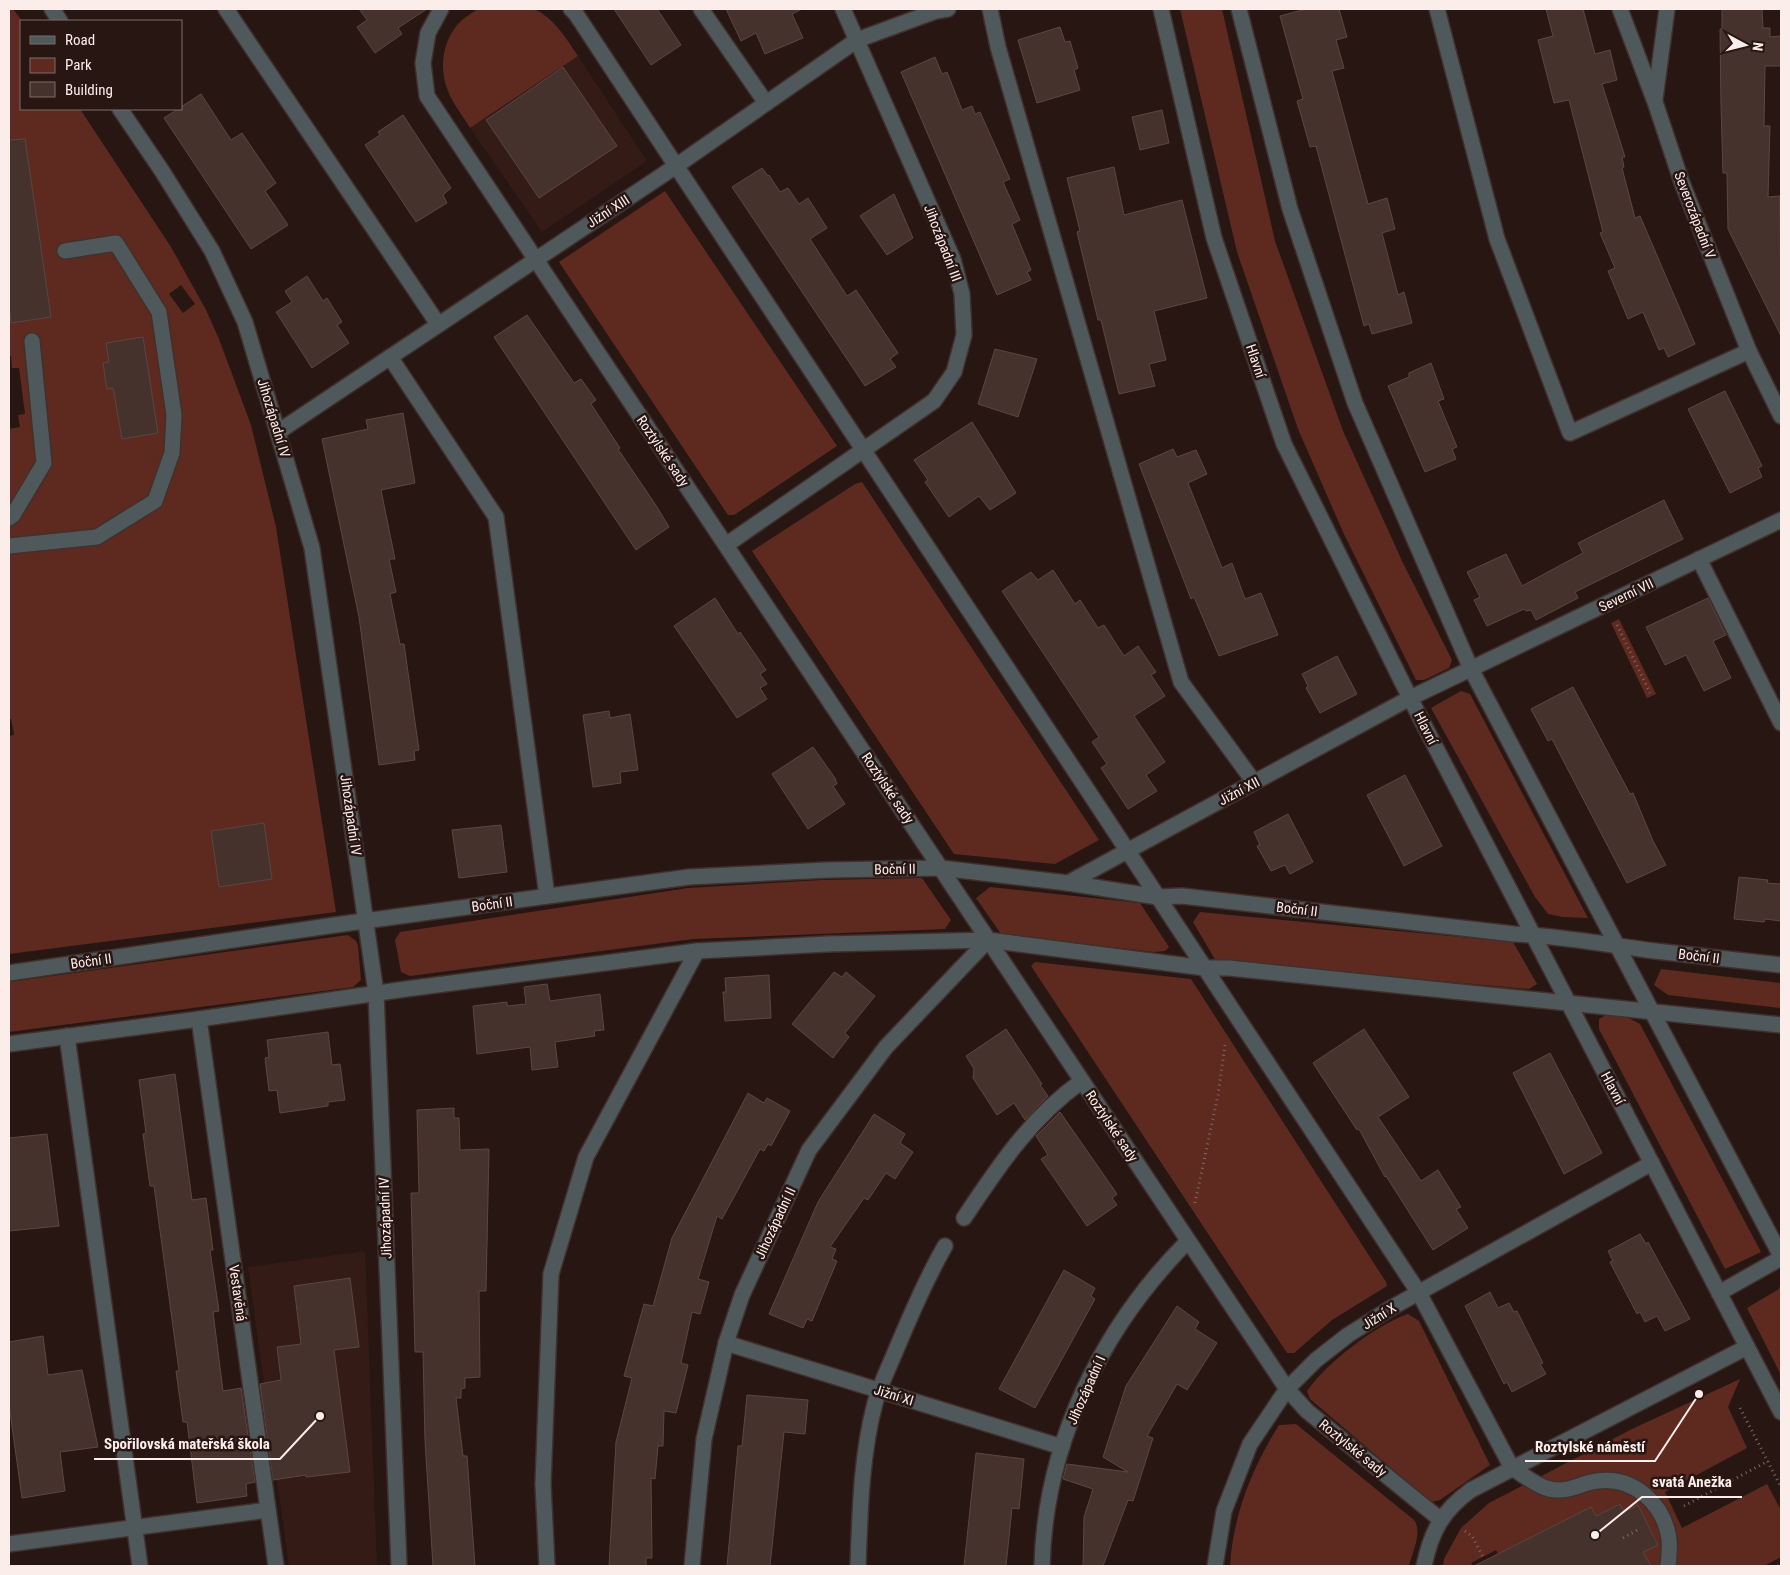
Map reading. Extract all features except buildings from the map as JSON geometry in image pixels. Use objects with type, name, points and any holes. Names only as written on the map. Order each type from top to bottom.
[{"type":"street","points":[[52,9],[59,20]]},
{"type":"street","points":[[226,9],[438,324]]},
{"type":"street","name":"Roztylské sady","points":[[441,9],[428,33],[423,63],[427,96],[1288,1389],[1307,1411],[1440,1520]]},
{"type":"street","points":[[571,9],[1419,1293],[1512,1468],[1541,1487],[1560,1490],[1597,1480],[1617,1480],[1634,1487],[1649,1497],[1663,1516],[1669,1538],[1668,1566]]},
{"type":"street","points":[[701,9],[766,103]]},
{"type":"street","name":"Jihozápadní III","points":[[726,545],[934,401],[954,372],[964,335],[962,294],[953,259],[843,9]]},
{"type":"street","name":"Jižní XIII","points":[[278,432],[676,166],[857,40],[936,11],[948,9]]},
{"type":"street","points":[[990,9],[1004,66],[1181,682],[1254,782]]},
{"type":"street","name":"Hlavní","points":[[1160,9],[1214,238],[1284,444],[1410,698],[1781,1412]]},
{"type":"street","points":[[1239,9],[1290,209],[1355,403],[1471,669],[1781,1257],[1719,1292]]},
{"type":"street","points":[[1437,9],[1497,238],[1570,433],[1749,351]]},
{"type":"street","name":"Severozápadní V","points":[[1620,9],[1655,102],[1682,183],[1749,351],[1781,416]]},
{"type":"street","points":[[1655,102],[1667,9]]},
{"type":"street","name":"Jihozápadní IV","points":[[121,110],[162,171],[212,251],[245,322],[312,548],[376,993],[400,1566]]},
{"type":"street","points":[[9,546],[97,537],[155,501],[172,453],[174,415],[160,312],[116,243],[65,250]]},
{"type":"street","points":[[9,518],[44,463],[32,341]]},
{"type":"street","points":[[390,357],[496,517],[547,896]]},
{"type":"street","name":"Severní VII","points":[[1410,698],[1781,520]]},
{"type":"street","points":[[1700,559],[1781,723]]},
{"type":"street","name":"Jižní XII","points":[[1068,883],[1410,698]]},
{"type":"street","name":"Boční II","points":[[9,973],[366,921],[689,877],[827,870],[940,868],[1068,883],[1158,897],[1182,896],[1617,944],[1781,965]]},
{"type":"street","points":[[9,1044],[376,993],[696,952],[827,944],[988,940],[1205,968],[1229,968],[1781,1025]]},
{"type":"street","name":"Jihozápadní II","points":[[692,1566],[704,1439],[726,1343],[742,1295],[808,1150],[886,1047],[988,940]]},
{"type":"street","points":[[547,1566],[543,1484],[551,1274],[586,1157],[696,952]]},
{"type":"street","name":"Vestavěná","points":[[199,1019],[276,1566]]},
{"type":"street","points":[[67,1036],[140,1566]]},
{"type":"street","points":[[964,1218],[997,1168],[1026,1130],[1067,1092],[1082,1081]]},
{"type":"street","name":"Jižní X","points":[[1215,1566],[1224,1511],[1250,1444],[1288,1389],[1316,1360],[1348,1335],[1391,1308],[1652,1163]]},
{"type":"street","name":"Jihozápadní I","points":[[1042,1566],[1050,1495],[1062,1447],[1085,1387],[1107,1345],[1136,1301],[1155,1276],[1188,1241]]},
{"type":"street","points":[[858,1566],[867,1443],[875,1403],[925,1282],[945,1246]]},
{"type":"street","name":"Jižní XI","points":[[726,1343],[1062,1447]]},
{"type":"street","points":[[1424,1566],[1427,1548],[1440,1520],[1454,1502],[1471,1490],[1747,1347]]},
{"type":"street","points":[[9,1544],[268,1510]]},
{"type":"path","points":[[1615,621],[1650,692]]},
{"type":"path","points":[[1188,1241],[1218,1094],[1230,1007]]},
{"type":"path","points":[[1740,1408],[1781,1488]]},
{"type":"path","points":[[1684,1506],[1768,1461]]},
{"type":"path","points":[[1461,1528],[1472,1536],[1483,1557]]},
{"type":"path","points":[[1624,1538],[1640,1529]]},
{"type":"shaded area","points":[[578,56],[647,161],[542,232],[470,128]]},
{"type":"shaded area","points":[[365,1251],[377,1566],[289,1566],[248,1267]]},
{"type":"green space","points":[[9,9],[13,9],[21,20],[20,110],[81,110],[171,247],[206,310],[219,339],[251,425],[276,527],[336,912],[9,954],[9,736],[14,735],[11,719],[9,719],[9,429],[20,427],[18,415],[25,414],[19,368],[12,368],[11,356],[9,356],[9,305],[11,323],[51,317],[32,187],[9,191]],"holes":[[[181,285],[195,304],[183,313],[169,294]],[[143,337],[158,433],[122,439],[113,388],[107,389],[103,363],[109,362]],[[263,823],[271,879],[219,886],[211,831]]]},
{"type":"green space","points":[[478,9],[534,9],[554,23],[578,56],[470,128],[448,91],[443,73],[443,63],[450,35],[462,20]]},
{"type":"green space","points":[[1180,9],[1222,9],[1275,241],[1343,431],[1403,563],[1452,660],[1449,668],[1424,680],[1416,680],[1343,532],[1298,429],[1237,252]]},
{"type":"green space","points":[[665,191],[837,446],[734,515],[728,515],[559,262]]},
{"type":"green space","points":[[862,482],[1099,840],[1055,864],[954,854],[752,551],[855,484]]},
{"type":"green space","points":[[1619,619],[1656,694],[1647,698],[1611,623]]},
{"type":"green space","points":[[1461,691],[1470,694],[1588,918],[1548,914],[1535,897],[1431,708]]},
{"type":"green space","points":[[922,878],[951,920],[945,929],[693,939],[410,976],[401,972],[395,940],[400,932],[688,888],[823,880]]},
{"type":"green space","points":[[990,887],[1140,903],[1169,947],[1165,951],[1154,952],[1001,934],[976,898]]},
{"type":"green space","points":[[1200,912],[1513,942],[1537,984],[1529,989],[1216,961],[1193,922]]},
{"type":"green space","points":[[348,935],[356,941],[358,946],[361,980],[353,987],[9,1032],[9,982]]},
{"type":"green space","points":[[1035,962],[1191,979],[1387,1286],[1332,1320],[1294,1353],[1287,1353],[1031,966]]},
{"type":"green space","points":[[1661,969],[1781,983],[1781,1008],[1668,995],[1654,985]]},
{"type":"green space","points":[[1608,1014],[1625,1016],[1640,1024],[1761,1252],[1725,1269],[1599,1029],[1599,1019]]},
{"type":"green space","points":[[1779,1286],[1781,1291],[1781,1375],[1747,1308],[1779,1289]]},
{"type":"green space","points":[[1408,1314],[1419,1321],[1490,1465],[1440,1500],[1431,1502],[1310,1399],[1307,1391],[1326,1369],[1353,1346],[1381,1327]]},
{"type":"green space","points":[[1740,1379],[1728,1407],[1747,1448],[1665,1492],[1682,1528],[1767,1484],[1781,1510],[1781,1557],[1764,1566],[1638,1566],[1648,1561],[1643,1552],[1658,1544],[1638,1505],[1624,1512],[1619,1504],[1596,1516],[1591,1507],[1498,1554],[1496,1550],[1471,1563],[1473,1566],[1443,1566],[1444,1559],[1461,1528],[1489,1503],[1632,1429]]},
{"type":"green space","points":[[1296,1424],[1414,1520],[1417,1536],[1409,1566],[1230,1566],[1235,1529],[1252,1475],[1279,1425]]},
{"type":"place","name":"Roztylské náměstí","points":[[1699,1394]]},
{"type":"place","name":"Spořilovská mateřská škola","points":[[320,1416]]},
{"type":"place","name":"svatá Anežka","points":[[1595,1535]]}]
